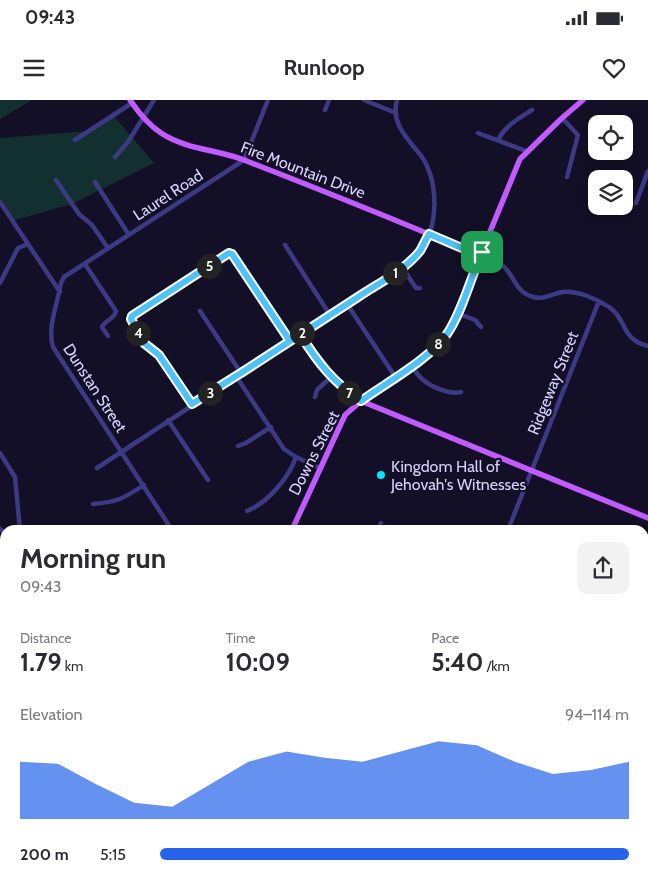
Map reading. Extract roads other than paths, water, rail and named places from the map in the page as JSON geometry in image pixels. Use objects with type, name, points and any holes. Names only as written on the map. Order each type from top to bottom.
[{"type":"main road","name":"Downs Street","points":[[294,525],[346,415],[361,401],[396,378],[436,346],[447,334],[515,167],[526,151],[583,100]]},
{"type":"main road","name":"Fire Mountain Drive","points":[[131,102],[144,118],[161,132],[181,143],[244,160],[480,255]]},
{"type":"main road","points":[[361,401],[648,518]]},
{"type":"street","points":[[115,157],[144,118],[154,100]]},
{"type":"street","points":[[244,160],[268,100]]},
{"type":"street","points":[[325,110],[329,100]]},
{"type":"street","points":[[364,100],[396,113]]},
{"type":"street","points":[[97,468],[347,304],[402,267],[420,251],[429,234],[435,212],[435,198],[429,172],[423,159],[401,130],[396,113],[397,100]]},
{"type":"street","points":[[75,140],[131,102]]},
{"type":"street","points":[[498,140],[501,133],[507,127],[532,110]]},
{"type":"street","points":[[517,111],[521,117]]},
{"type":"street","points":[[562,118],[578,135],[567,177]]},
{"type":"street","points":[[478,133],[526,151]]},
{"type":"street","points":[[81,136],[86,142]]},
{"type":"street","name":"Laurel Road","points":[[60,292],[64,277],[244,160]]},
{"type":"street","points":[[636,203],[648,171]]},
{"type":"street","points":[[56,180],[79,214],[92,225],[108,248]]},
{"type":"street","points":[[94,182],[129,235]]},
{"type":"street","points":[[0,202],[60,292]]},
{"type":"street","points":[[0,284],[2,275],[18,248],[28,244]]},
{"type":"street","points":[[285,245],[330,315]]},
{"type":"street","points":[[192,404],[159,355],[144,343],[131,319],[132,316],[229,253],[232,254],[290,341]]},
{"type":"street","name":"Fire Mountain Drive","points":[[480,255],[506,268],[520,290],[533,297],[541,298],[564,292],[576,292],[599,301],[616,313],[633,340],[648,346]]},
{"type":"street","points":[[85,264],[116,311],[114,316],[103,324],[102,327],[108,336]]},
{"type":"street","points":[[402,267],[416,288],[420,288]]},
{"type":"street","name":"Dunstan Street","points":[[60,292],[51,341],[169,525]]},
{"type":"street","name":"Ridgeway Street","points":[[510,525],[599,301]]},
{"type":"street","points":[[347,304],[396,378]]},
{"type":"street","points":[[200,311],[284,448],[296,457],[320,468]]},
{"type":"street","points":[[457,313],[475,320],[481,327]]},
{"type":"street","points":[[300,334],[319,364],[330,377],[361,401]]},
{"type":"street","points":[[411,366],[430,385],[455,394],[461,392]]},
{"type":"street","points":[[315,397],[317,390],[330,377]]},
{"type":"street","points":[[168,420],[208,480]]},
{"type":"street","points":[[238,446],[246,443],[270,427]]},
{"type":"street","points":[[0,453],[15,477],[20,525]]},
{"type":"street","points":[[247,511],[256,507],[285,479],[296,457]]},
{"type":"street","points":[[93,504],[122,499],[144,485]]},
{"type":"place","name":"Kingdom Hall of Jehovah's Witnesses","points":[[381,475]]}]
